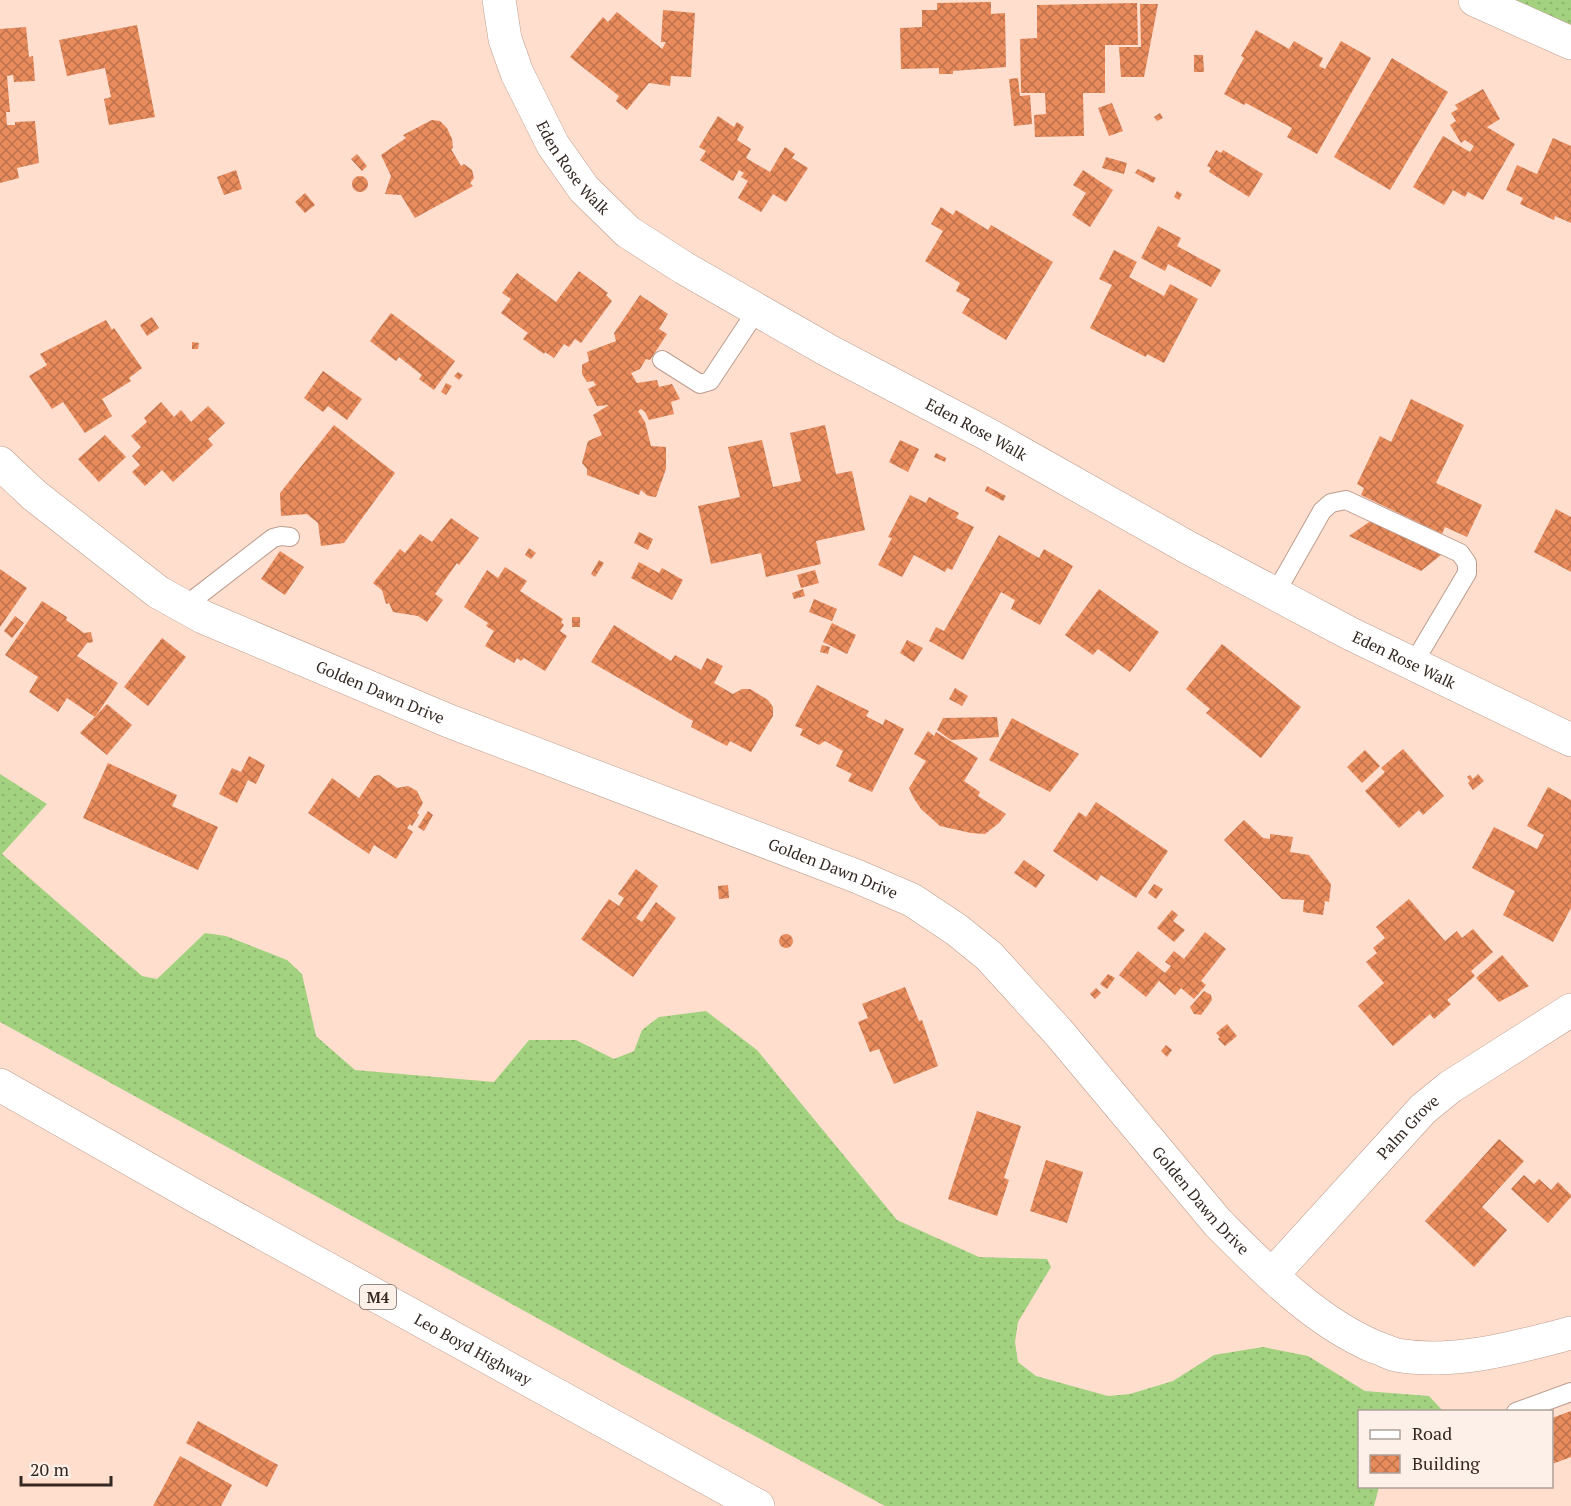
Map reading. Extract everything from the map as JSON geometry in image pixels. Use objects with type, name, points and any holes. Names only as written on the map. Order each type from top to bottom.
[{"type":"street","name":"Eden Rose Walk","points":[[499,0],[505,39],[517,74],[554,145],[584,189],[628,232],[684,268],[757,310],[1275,594],[1571,740]]},
{"type":"street","points":[[1475,0],[1571,43]]},
{"type":"street","name":"Golden Dawn Drive","points":[[0,463],[34,495],[158,592],[203,616],[449,721],[856,876],[912,900],[957,930],[989,956],[1060,1034],[1218,1223],[1272,1275],[1320,1315],[1360,1340],[1393,1354],[1421,1358],[1467,1356],[1571,1333]]},
{"type":"street","name":"Palm Grove","points":[[1272,1275],[1423,1109],[1450,1087],[1571,1010]]},
{"type":"street","name":"Leo Boyd Highway","points":[[0,1085],[197,1197],[758,1506]]},
{"type":"lane","points":[[662,360],[700,384],[710,381],[757,310]]},
{"type":"lane","points":[[1275,594],[1322,511],[1330,503],[1346,500],[1460,553],[1467,563],[1467,573],[1413,664]]},
{"type":"lane","points":[[185,606],[273,538],[290,537]]},
{"type":"lane","points":[[1522,1410],[1571,1392]]},
{"type":"green space","points":[[1508,0],[1571,0],[1571,27]]},
{"type":"green space","points":[[0,774],[47,804],[2,854],[142,976],[157,979],[205,933],[226,936],[287,960],[302,974],[316,1036],[355,1070],[494,1082],[529,1040],[576,1040],[614,1059],[634,1051],[642,1030],[659,1017],[706,1011],[757,1050],[897,1220],[979,1257],[1047,1259],[1051,1267],[1018,1322],[1015,1342],[1018,1362],[1036,1376],[1108,1396],[1130,1394],[1173,1381],[1214,1355],[1263,1347],[1308,1356],[1365,1391],[1429,1396],[1442,1410],[1358,1410],[1358,1488],[1379,1488],[1374,1506],[885,1506],[626,1367],[0,1022]]},
{"type":"building","points":[[991,2],[991,14],[1005,13],[1006,67],[953,71],[953,74],[939,74],[939,68],[901,69],[900,28],[922,27],[922,10],[937,10],[937,3]]},
{"type":"building","points":[[1137,3],[1138,45],[1105,45],[1105,93],[1083,93],[1084,136],[1035,137],[1034,115],[1046,114],[1045,93],[1021,93],[1020,39],[1037,38],[1037,5]]},
{"type":"building","points":[[1140,4],[1158,4],[1144,77],[1121,77],[1119,47],[1141,47]]},
{"type":"building","points":[[663,10],[695,13],[691,77],[671,76],[670,86],[649,83],[627,110],[616,101],[619,96],[570,57],[603,17],[608,22],[617,12],[662,49],[666,42],[661,42]]},
{"type":"building","points":[[137,25],[155,117],[109,125],[104,99],[111,97],[105,68],[67,76],[59,40]]},
{"type":"building","points":[[26,27],[29,57],[33,56],[35,81],[14,82],[13,75],[7,76],[10,112],[6,112],[7,125],[15,125],[15,122],[35,121],[39,163],[17,168],[19,178],[0,183],[0,29]]},
{"type":"building","points":[[1256,30],[1289,49],[1294,41],[1323,58],[1319,66],[1325,69],[1341,41],[1371,58],[1317,154],[1287,137],[1292,128],[1224,94]]},
{"type":"building","points":[[1194,55],[1203,55],[1204,72],[1194,72]]},
{"type":"building","points":[[1392,58],[1448,92],[1390,190],[1334,157]]},
{"type":"building","points":[[1018,78],[1020,96],[1030,95],[1032,124],[1014,126],[1009,79]]},
{"type":"building","points":[[1483,89],[1500,119],[1487,127],[1515,144],[1483,200],[1468,192],[1465,197],[1453,190],[1444,205],[1413,187],[1443,136],[1470,152],[1474,146],[1465,140],[1461,143],[1450,125],[1456,121],[1451,113],[1458,109],[1455,105]]},
{"type":"building","points":[[1112,103],[1123,131],[1109,136],[1098,108]]},
{"type":"building","points":[[1160,113],[1163,118],[1157,121],[1154,117]]},
{"type":"building","points":[[718,116],[734,127],[737,122],[744,127],[737,140],[751,149],[746,158],[770,172],[785,147],[795,154],[792,158],[808,168],[786,202],[773,194],[761,212],[738,198],[748,181],[741,177],[744,173],[739,170],[733,181],[700,160],[706,151],[699,147]]},
{"type":"building","points":[[432,120],[440,121],[447,128],[452,139],[453,148],[451,149],[461,166],[464,164],[472,170],[474,178],[470,183],[473,186],[415,218],[401,195],[385,194],[391,176],[381,155],[406,138],[403,135]]},
{"type":"building","points":[[1553,138],[1571,146],[1571,223],[1555,216],[1554,220],[1520,204],[1523,198],[1506,190],[1517,165],[1537,174]]},
{"type":"building","points":[[1216,150],[1221,153],[1223,150],[1263,174],[1249,197],[1209,172],[1211,168],[1207,166]]},
{"type":"building","points":[[357,154],[367,166],[362,171],[351,159]]},
{"type":"building","points":[[1106,157],[1127,163],[1124,174],[1102,168]]},
{"type":"building","points":[[1138,169],[1156,178],[1153,183],[1135,173]]},
{"type":"building","points":[[236,170],[242,189],[224,195],[217,177]]},
{"type":"building","points":[[1083,170],[1113,190],[1090,227],[1072,215],[1086,193],[1073,185]]},
{"type":"building","points":[[360,176],[368,184],[360,192],[352,184]]},
{"type":"building","points":[[1177,191],[1182,194],[1179,200],[1174,197]]},
{"type":"building","points":[[305,193],[315,205],[305,213],[295,202]]},
{"type":"building","points":[[941,207],[953,215],[956,210],[988,230],[991,225],[1053,262],[1006,340],[962,313],[970,299],[956,291],[960,283],[925,261],[943,231],[931,224]]},
{"type":"building","points":[[1158,226],[1181,238],[1177,246],[1221,270],[1211,287],[1168,264],[1165,271],[1141,258]]},
{"type":"building","points":[[1114,250],[1137,262],[1129,277],[1164,296],[1170,284],[1198,299],[1164,363],[1147,354],[1146,357],[1090,328],[1112,285],[1099,279]]},
{"type":"building","points":[[579,271],[608,293],[606,295],[612,301],[581,343],[575,339],[569,347],[564,344],[554,358],[545,352],[544,354],[523,339],[528,333],[501,313],[511,299],[502,293],[517,273],[556,302]]},
{"type":"building","points":[[640,295],[668,314],[659,329],[667,334],[650,360],[646,359],[640,369],[631,373],[637,383],[657,380],[659,387],[672,384],[680,399],[671,402],[674,414],[649,420],[645,412],[641,409],[638,411],[645,422],[651,446],[666,447],[666,469],[656,497],[648,496],[641,490],[639,495],[587,475],[587,469],[582,463],[588,441],[602,435],[593,415],[609,405],[597,406],[588,389],[596,385],[593,381],[587,382],[582,374],[582,365],[589,361],[587,352],[616,341],[614,333]]},
{"type":"building","points":[[391,313],[455,361],[434,390],[419,379],[422,375],[399,357],[396,361],[370,341]]},
{"type":"building","points":[[152,317],[159,328],[147,336],[140,325]]},
{"type":"building","points":[[106,320],[142,368],[129,378],[131,381],[102,399],[112,416],[85,433],[63,402],[52,409],[29,376],[47,365],[40,354]]},
{"type":"building","points":[[192,342],[199,343],[198,349],[192,349]]},
{"type":"building","points":[[323,371],[362,399],[347,420],[328,406],[323,412],[304,398]]},
{"type":"building","points":[[458,372],[463,375],[459,380],[454,376]]},
{"type":"building","points":[[446,383],[452,386],[446,395],[441,392]]},
{"type":"building","points":[[1411,399],[1464,425],[1436,483],[1482,505],[1467,537],[1445,527],[1442,534],[1361,495],[1364,488],[1357,484],[1380,436],[1391,442]]},
{"type":"building","points":[[161,402],[174,417],[181,410],[191,422],[208,406],[225,423],[208,439],[213,445],[173,482],[162,470],[145,486],[132,472],[140,465],[132,456],[141,447],[131,436],[147,422],[144,418]]},
{"type":"building","points":[[334,425],[395,473],[344,543],[321,546],[318,523],[307,514],[281,516],[280,493]]},
{"type":"building","points":[[825,425],[836,474],[852,471],[865,530],[816,541],[821,564],[766,577],[761,553],[711,564],[698,506],[740,497],[728,447],[762,440],[773,487],[801,481],[790,433]]},
{"type":"building","points":[[105,435],[126,457],[99,482],[78,459]]},
{"type":"building","points":[[900,440],[919,449],[908,472],[889,462]]},
{"type":"building","points":[[936,453],[946,458],[945,462],[934,457]]},
{"type":"building","points":[[987,486],[1006,496],[1003,501],[985,491]]},
{"type":"building","points":[[910,495],[926,503],[929,497],[959,513],[956,518],[974,527],[952,570],[947,568],[945,572],[914,555],[902,577],[878,565],[892,538],[888,537]]},
{"type":"building","points":[[1556,509],[1571,517],[1571,572],[1534,552]]},
{"type":"building","points":[[451,518],[479,538],[459,565],[457,563],[435,594],[443,600],[427,622],[418,616],[393,612],[389,603],[386,604],[382,590],[373,583],[400,549],[405,553],[420,534],[432,542]]},
{"type":"building","points":[[1372,520],[1441,555],[1421,571],[1349,536]]},
{"type":"building","points":[[639,532],[653,539],[648,550],[634,543]]},
{"type":"building","points":[[999,535],[1039,558],[1044,549],[1073,566],[1040,625],[1011,609],[1015,600],[1001,592],[963,660],[929,641],[936,627],[944,631]]},
{"type":"building","points":[[529,548],[536,553],[531,559],[525,555]]},
{"type":"building","points":[[280,551],[304,567],[285,595],[261,579]]},
{"type":"building","points":[[599,560],[604,563],[595,577],[591,574]]},
{"type":"building","points":[[639,562],[659,573],[662,568],[683,580],[672,600],[631,578]]},
{"type":"building","points":[[505,567],[527,581],[520,591],[563,619],[561,622],[564,625],[560,631],[567,636],[545,671],[524,658],[521,661],[517,658],[514,663],[485,646],[494,631],[486,626],[488,623],[464,607],[487,570],[498,578]]},
{"type":"building","points":[[0,569],[27,588],[0,627]]},
{"type":"building","points":[[815,570],[819,583],[801,588],[797,575]]},
{"type":"building","points":[[803,589],[805,596],[794,599],[792,593]]},
{"type":"building","points":[[1099,589],[1159,632],[1130,672],[1098,649],[1093,655],[1065,635]]},
{"type":"building","points":[[814,599],[837,609],[832,621],[809,612]]},
{"type":"building","points":[[42,601],[67,617],[66,620],[84,633],[91,632],[93,642],[87,643],[77,656],[118,683],[95,717],[67,698],[58,712],[29,692],[38,677],[5,655]]},
{"type":"building","points":[[15,616],[24,623],[12,638],[4,631]]},
{"type":"building","points":[[572,617],[580,617],[580,627],[572,627]]},
{"type":"building","points":[[832,623],[856,635],[847,654],[823,642]]},
{"type":"building","points":[[614,625],[671,661],[675,655],[701,670],[707,658],[723,666],[714,683],[733,694],[742,689],[750,689],[768,700],[773,707],[773,716],[751,752],[730,741],[727,746],[691,727],[693,721],[591,662]]},
{"type":"building","points":[[162,638],[186,657],[148,706],[124,687]]},
{"type":"building","points":[[907,640],[923,648],[914,662],[900,653]]},
{"type":"building","points":[[1222,644],[1301,707],[1261,758],[1206,713],[1210,709],[1186,689]]},
{"type":"building","points":[[822,645],[830,647],[828,654],[820,652]]},
{"type":"building","points":[[817,685],[869,711],[866,716],[883,725],[885,719],[904,729],[872,792],[848,781],[852,774],[836,766],[843,751],[825,741],[819,745],[800,735],[803,729],[795,726]]},
{"type":"building","points":[[955,688],[968,696],[962,706],[949,699]]},
{"type":"building","points":[[107,704],[132,725],[107,755],[80,733]]},
{"type":"building","points":[[997,717],[999,737],[951,740],[937,730],[943,718]]},
{"type":"building","points":[[1012,718],[1079,754],[1050,792],[989,760]]},
{"type":"building","points":[[928,731],[934,736],[936,732],[978,758],[964,781],[980,792],[978,796],[1006,814],[985,834],[940,826],[921,809],[913,797],[909,788],[926,761],[914,754]]},
{"type":"building","points":[[1403,749],[1444,796],[1423,815],[1419,810],[1399,828],[1365,791],[1385,772],[1381,768]]},
{"type":"building","points":[[1365,750],[1380,766],[1362,783],[1347,767]]},
{"type":"building","points":[[249,756],[265,765],[256,784],[248,780],[237,803],[219,794],[232,768],[241,772]]},
{"type":"building","points":[[108,763],[177,795],[172,806],[218,827],[198,870],[83,818]]},
{"type":"building","points":[[1478,774],[1484,781],[1473,790],[1467,777],[1470,775],[1473,779]]},
{"type":"building","points":[[379,775],[397,788],[408,786],[417,791],[423,803],[412,826],[410,824],[407,828],[413,832],[396,859],[374,845],[369,854],[308,813],[332,778],[359,798],[374,776]]},
{"type":"building","points":[[1548,787],[1571,800],[1571,908],[1553,942],[1503,915],[1515,891],[1472,868],[1494,827],[1537,849],[1544,835],[1527,826]]},
{"type":"building","points":[[1096,802],[1168,851],[1136,898],[1101,875],[1097,881],[1053,851],[1079,812],[1086,817]]},
{"type":"building","points":[[428,811],[433,815],[424,831],[418,827]]},
{"type":"building","points":[[1244,820],[1263,838],[1270,839],[1270,834],[1293,837],[1290,852],[1309,855],[1331,884],[1329,902],[1325,901],[1323,915],[1303,912],[1304,900],[1282,899],[1224,840]]},
{"type":"building","points":[[1024,860],[1045,875],[1036,888],[1014,873]]},
{"type":"building","points":[[636,869],[658,886],[636,918],[642,922],[656,902],[676,918],[633,977],[581,939],[609,899],[619,906],[624,898],[618,894]]},
{"type":"building","points":[[1154,884],[1163,889],[1156,899],[1148,893]]},
{"type":"building","points":[[728,885],[729,898],[719,899],[718,886]]},
{"type":"building","points":[[1409,899],[1445,941],[1457,931],[1462,938],[1473,929],[1493,952],[1471,971],[1475,976],[1447,1000],[1451,1004],[1434,1019],[1430,1014],[1393,1046],[1358,1006],[1384,983],[1366,962],[1377,953],[1373,948],[1385,938],[1376,927]]},
{"type":"building","points":[[1172,910],[1178,915],[1173,921],[1185,930],[1174,942],[1157,928]]},
{"type":"building","points":[[1205,932],[1226,949],[1201,981],[1206,985],[1194,999],[1181,988],[1175,995],[1159,981],[1146,997],[1119,975],[1138,951],[1165,973],[1171,966],[1165,962],[1174,951],[1184,959]]},
{"type":"building","points":[[783,934],[789,934],[793,941],[789,948],[783,948],[779,944],[779,938]]},
{"type":"building","points":[[1502,955],[1529,986],[1499,1002],[1476,978]]},
{"type":"building","points":[[1108,974],[1115,978],[1107,989],[1100,984]]},
{"type":"building","points":[[905,987],[919,1021],[922,1020],[938,1066],[894,1084],[879,1049],[870,1052],[858,1022],[868,1018],[862,1004]]},
{"type":"building","points":[[1096,988],[1101,993],[1095,999],[1090,994]]},
{"type":"building","points":[[1204,991],[1211,995],[1212,1000],[1201,1015],[1194,1014],[1190,1007]]},
{"type":"building","points":[[1227,1024],[1237,1036],[1225,1046],[1216,1033]]},
{"type":"building","points":[[1166,1045],[1172,1050],[1167,1057],[1161,1051]]},
{"type":"building","points":[[977,1111],[1021,1126],[1004,1178],[1009,1180],[997,1216],[948,1199]]},
{"type":"building","points":[[1499,1139],[1524,1161],[1482,1207],[1507,1230],[1474,1267],[1425,1221]]},
{"type":"building","points":[[1046,1160],[1083,1172],[1067,1223],[1030,1211]]},
{"type":"building","points":[[1524,1175],[1534,1184],[1539,1179],[1551,1190],[1558,1182],[1571,1195],[1548,1223],[1511,1189]]},
{"type":"building","points":[[1571,1411],[1571,1457],[1553,1464],[1553,1418]]},
{"type":"building","points":[[198,1421],[278,1465],[267,1487],[186,1443]]},
{"type":"building","points":[[180,1456],[232,1485],[221,1506],[153,1506]]}]
